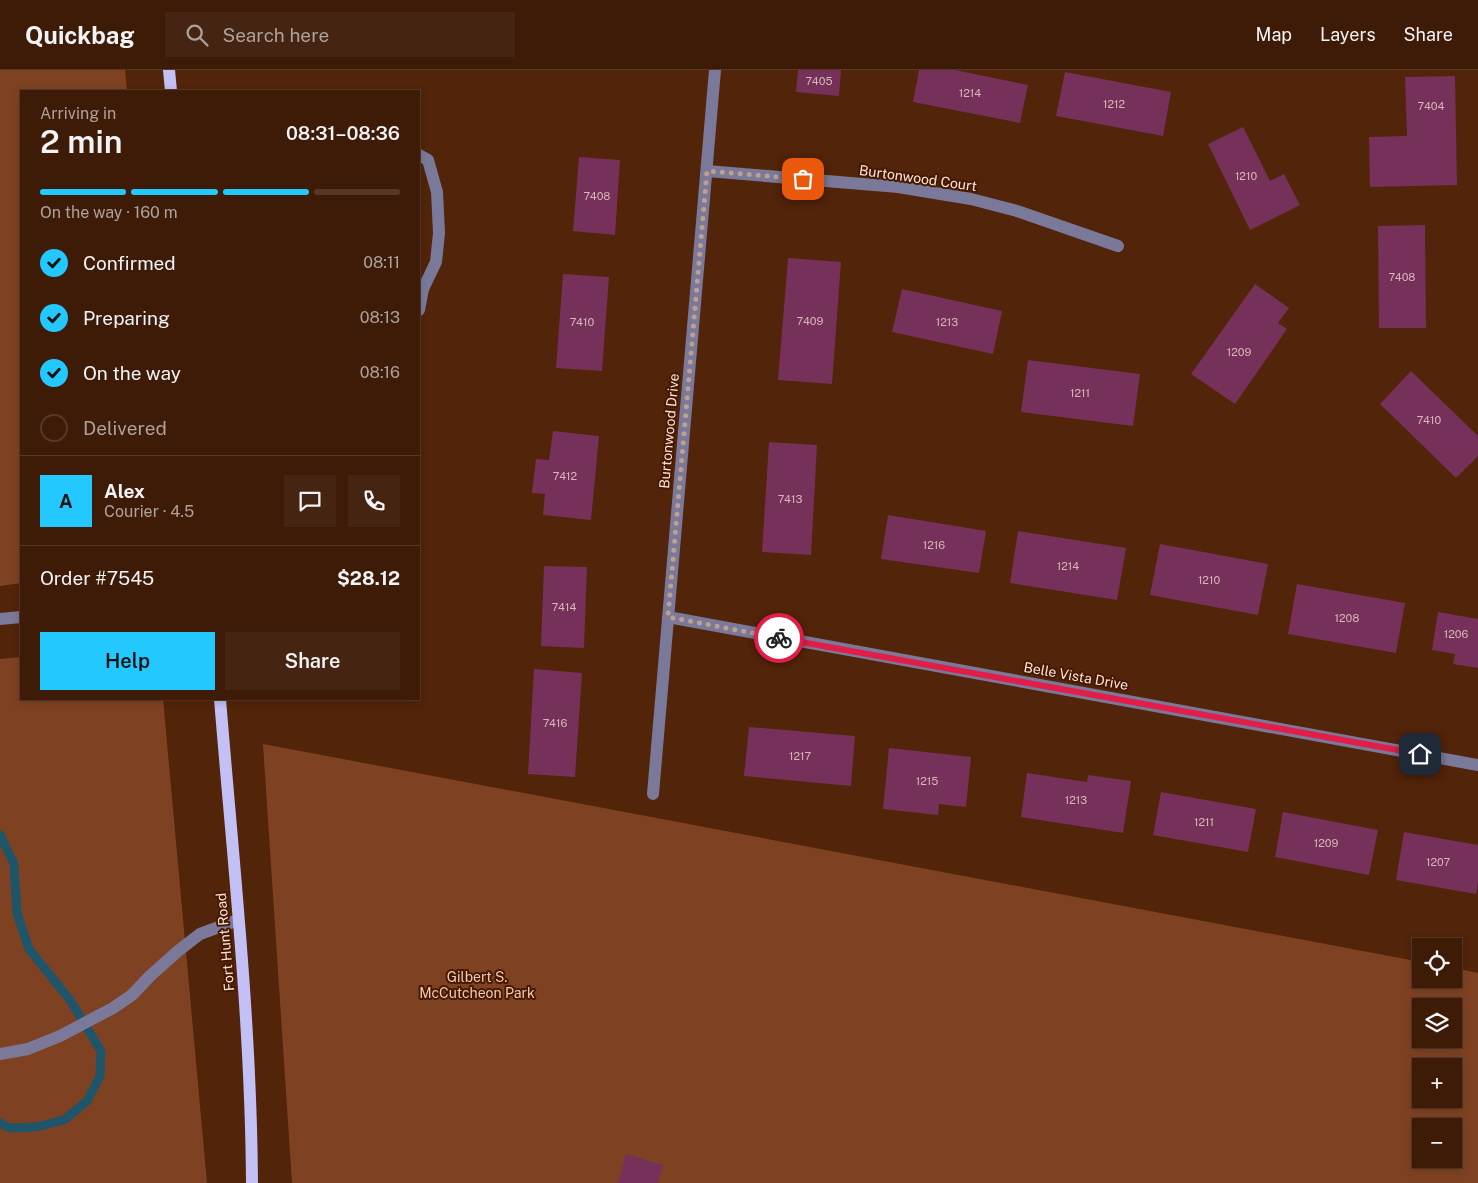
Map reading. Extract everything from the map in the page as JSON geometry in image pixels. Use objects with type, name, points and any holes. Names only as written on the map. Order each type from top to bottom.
[{"type":"main road","points":[[169,70],[171,90]]},
{"type":"main road","name":"Fort Hunt Road","points":[[220,700],[247,1027],[252,1117],[252,1183]]},
{"type":"street","name":"Burtonwood Drive","points":[[653,794],[715,70]]},
{"type":"street","points":[[420,156],[428,160],[437,192],[439,233],[436,262],[423,289],[420,305]]},
{"type":"street","name":"Burtonwood Court","points":[[707,171],[898,188],[971,199],[1017,210],[1118,246]]},
{"type":"street","points":[[0,618],[20,617]]},
{"type":"street","name":"Belle Vista Drive","points":[[668,617],[1478,765]]},
{"type":"street","points":[[0,1054],[28,1049],[60,1036],[114,1008],[132,995],[150,976],[200,934],[238,920]]},
{"type":"green space","points":[[0,70],[125,70],[127,90],[20,90],[20,583],[0,586]]},
{"type":"green space","points":[[20,657],[20,700],[163,700],[207,1183],[0,1183],[0,659]]},
{"type":"green space","name":"Gilbert S. McCutcheon Park","points":[[263,744],[1412,960],[1412,988],[1462,988],[1462,970],[1478,973],[1478,1183],[292,1183]]},
{"type":"building","points":[[798,70],[841,70],[839,96],[796,92]]},
{"type":"building","points":[[919,70],[955,70],[1028,85],[1020,123],[913,102]]},
{"type":"building","points":[[1065,72],[1171,92],[1163,136],[1056,116]]},
{"type":"building","points":[[1455,76],[1457,185],[1370,187],[1369,137],[1407,136],[1405,77]]},
{"type":"building","points":[[1243,127],[1270,181],[1284,174],[1300,205],[1250,230],[1208,144]]},
{"type":"building","points":[[579,157],[620,160],[615,235],[573,231]]},
{"type":"building","points":[[1425,225],[1426,328],[1379,328],[1378,226]]},
{"type":"building","points":[[788,258],[841,262],[832,384],[778,380]]},
{"type":"building","points":[[563,274],[609,277],[602,371],[556,368]]},
{"type":"building","points":[[1255,284],[1289,308],[1278,323],[1287,329],[1235,404],[1191,374]]},
{"type":"building","points":[[902,289],[1002,311],[993,354],[892,332]]},
{"type":"building","points":[[1028,360],[1140,374],[1133,426],[1021,412]]},
{"type":"building","points":[[1411,371],[1478,436],[1478,456],[1456,478],[1380,404]]},
{"type":"building","points":[[553,431],[599,436],[591,520],[543,515],[545,494],[532,493],[536,459],[549,460]]},
{"type":"building","points":[[769,442],[817,445],[811,555],[762,552]]},
{"type":"building","points":[[888,515],[986,531],[979,573],[881,559]]},
{"type":"building","points":[[1018,531],[1126,548],[1117,600],[1010,583]]},
{"type":"building","points":[[1160,544],[1268,564],[1258,615],[1150,595]]},
{"type":"building","points":[[544,566],[587,567],[584,648],[541,646]]},
{"type":"building","points":[[1297,584],[1405,603],[1396,653],[1288,634]]},
{"type":"building","points":[[1438,612],[1478,619],[1478,668],[1453,664],[1455,654],[1432,650]]},
{"type":"building","points":[[534,669],[582,673],[575,777],[528,774]]},
{"type":"building","points":[[749,727],[855,736],[851,786],[744,776]]},
{"type":"building","points":[[889,748],[971,757],[966,807],[939,804],[938,815],[883,809]]},
{"type":"building","points":[[1027,773],[1087,782],[1088,775],[1131,781],[1123,833],[1021,817]]},
{"type":"building","points":[[1161,792],[1256,809],[1248,852],[1153,835]]},
{"type":"building","points":[[1283,812],[1378,830],[1369,875],[1275,857]]},
{"type":"building","points":[[1404,832],[1478,845],[1478,882],[1476,894],[1396,880]]},
{"type":"building","points":[[626,1154],[663,1165],[658,1183],[618,1183]]},
{"type":"waterway","points":[[0,835],[14,864],[17,913],[29,949],[70,1000],[101,1051],[100,1076],[87,1101],[64,1120],[36,1127],[10,1128],[0,1123]]},
{"type":"way so far","points":[[779,638],[668,617],[707,171],[803,179]]},
{"type":"route","points":[[779,638],[1420,754]]}]
